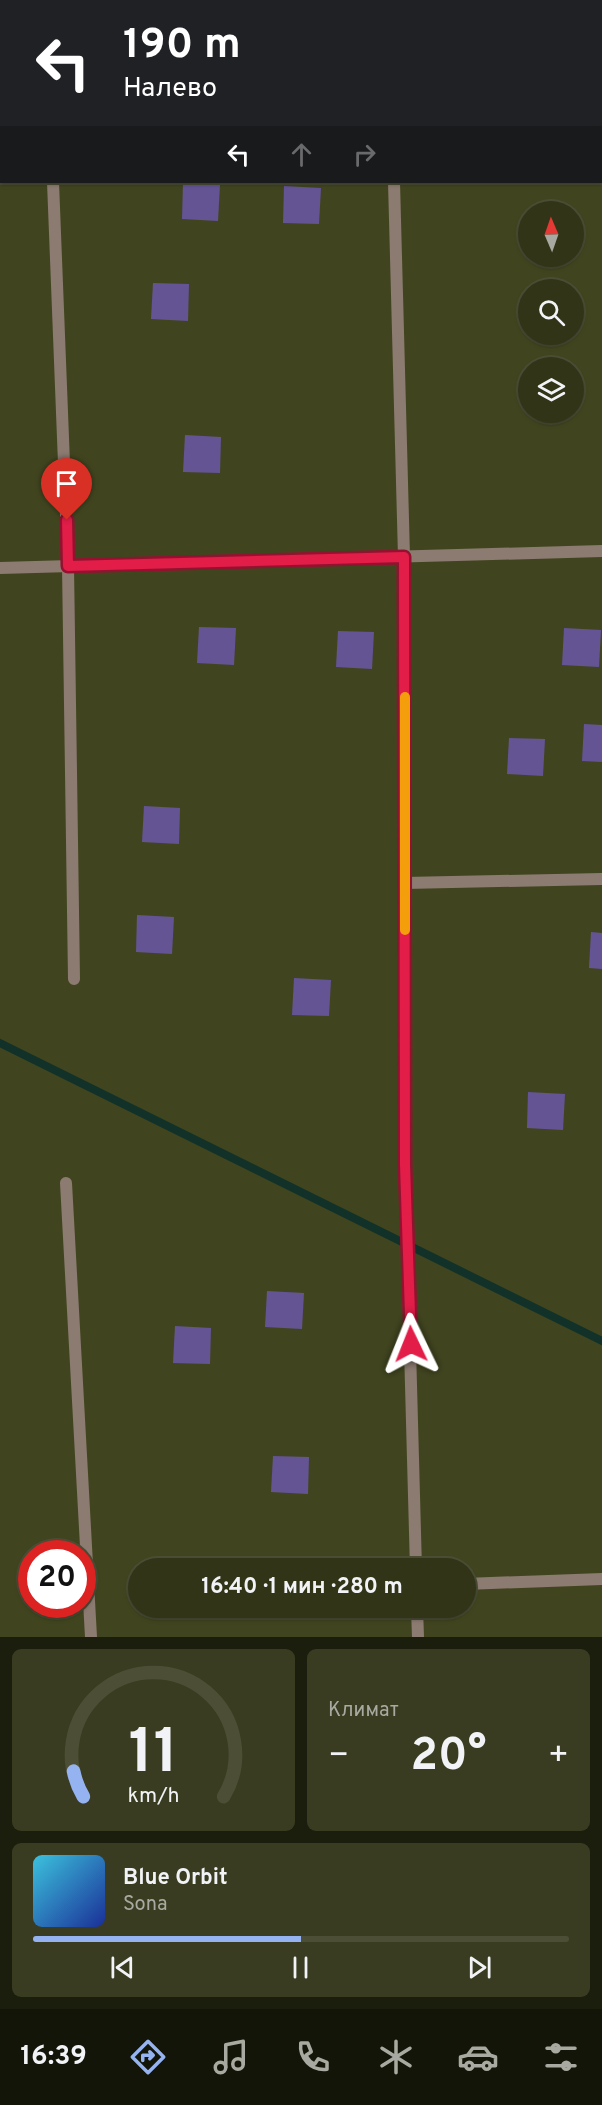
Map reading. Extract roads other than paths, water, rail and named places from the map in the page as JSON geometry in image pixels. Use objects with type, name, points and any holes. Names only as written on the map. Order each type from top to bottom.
[{"type":"lane","points":[[53,183],[68,566],[74,979]]},
{"type":"lane","points":[[394,183],[404,557],[405,1165],[416,1558]]},
{"type":"lane","points":[[0,568],[602,551]]},
{"type":"lane","points":[[405,883],[602,879]]},
{"type":"lane","points":[[66,1183],[91,1637]]},
{"type":"lane","points":[[476,1584],[602,1580]]},
{"type":"lane","points":[[417,1618],[418,1637]]},
{"type":"waterway","points":[[0,1043],[602,1341]]}]
